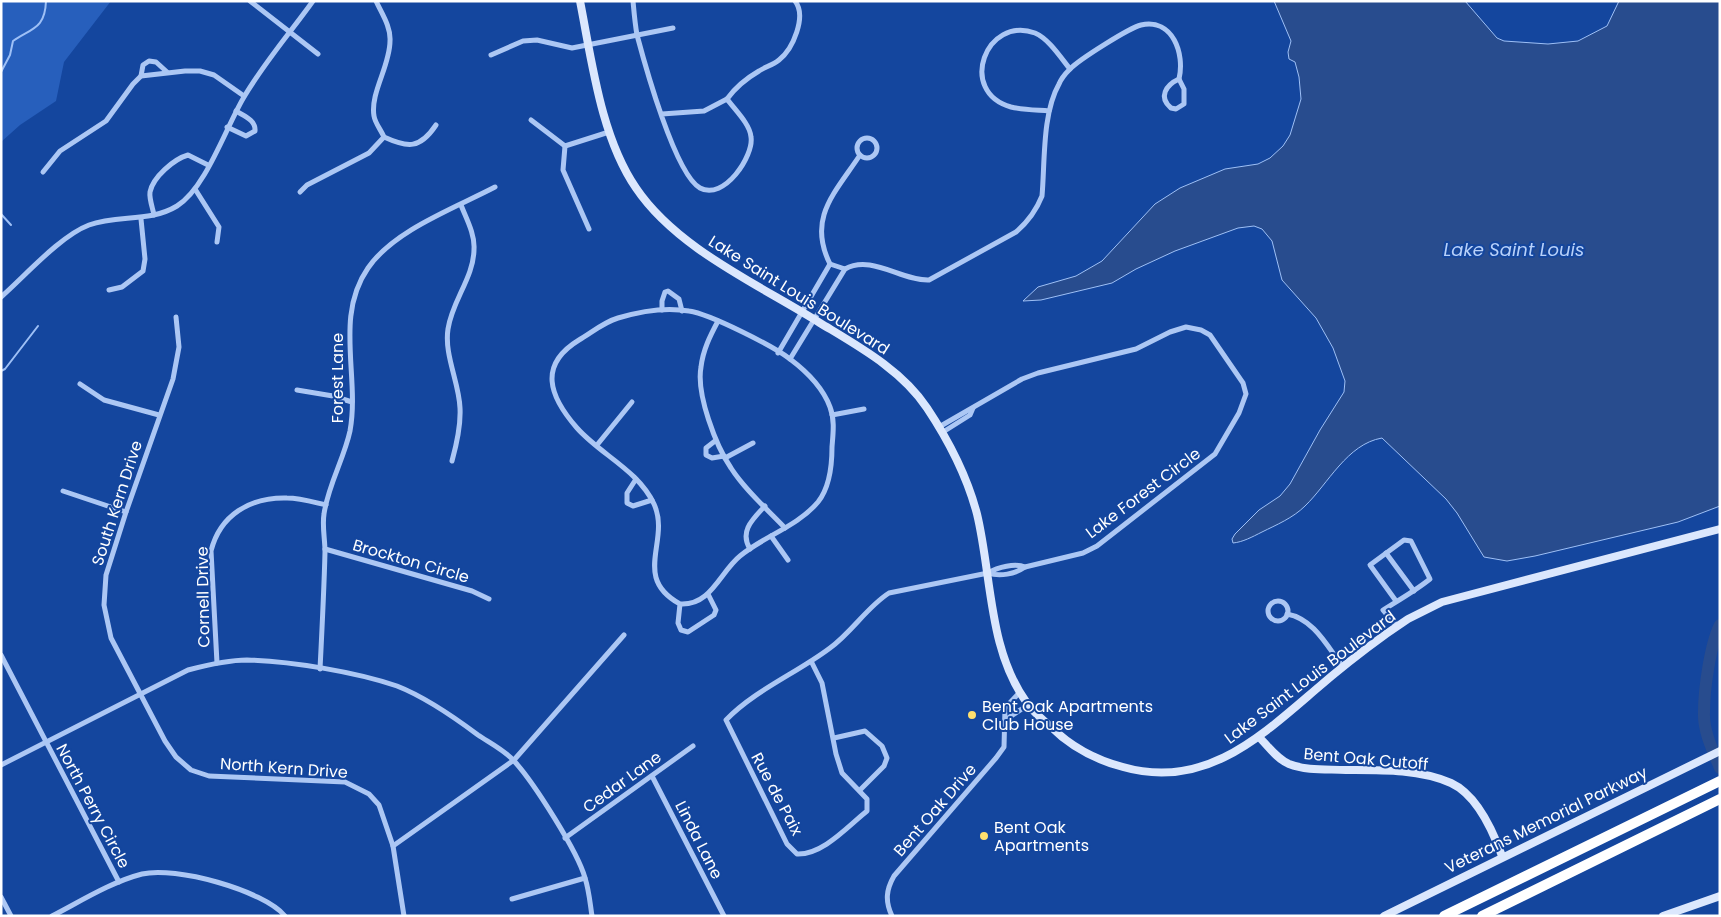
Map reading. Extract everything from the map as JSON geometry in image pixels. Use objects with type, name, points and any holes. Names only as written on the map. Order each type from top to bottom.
[{"type":"highway","points":[[1444,916],[1720,781]]},
{"type":"highway","points":[[1482,916],[1720,799]]},
{"type":"main road","name":"Lake Saint Louis Boulevard","points":[[580,1],[609,132],[621,162],[636,189],[663,219],[697,248],[814,319],[891,370],[924,403],[941,429],[968,483],[982,534],[1000,643],[1020,692],[1028,705],[1065,740],[1104,761],[1142,772],[1172,773],[1203,767],[1224,758],[1258,737],[1343,667],[1397,626],[1450,600],[1720,529]]},
{"type":"main road","name":"Bent Oak Cutoff","points":[[1258,737],[1280,758],[1305,769],[1371,770],[1420,774],[1452,784],[1473,802],[1495,836],[1502,856]]},
{"type":"main road","name":"Veterans Memorial Parkway","points":[[1384,916],[1502,856],[1720,751]]},
{"type":"main road","points":[[1663,916],[1720,896]]},
{"type":"street","points":[[250,1],[318,54]]},
{"type":"street","points":[[1,297],[69,235],[89,225],[117,218],[154,216],[178,206],[195,189],[244,96],[313,1]]},
{"type":"street","points":[[376,1],[388,26],[390,40],[388,63],[374,101],[374,116],[384,137],[399,144],[411,145],[425,139],[436,125]]},
{"type":"street","points":[[633,1],[637,34],[669,137],[695,184],[706,190],[718,190],[729,184],[748,154],[752,141],[749,129],[727,99]]},
{"type":"street","points":[[662,114],[704,111],[727,99],[733,91],[757,72],[779,60],[787,52],[801,20],[799,6],[795,1]]},
{"type":"street","points":[[860,155],[831,200],[821,220],[820,234],[824,251],[830,264],[845,269],[864,264],[917,281],[929,280],[1016,232],[1037,210],[1042,196],[1049,111],[1059,83],[1070,69],[1129,30],[1141,25],[1154,24],[1165,30],[1175,40],[1180,55],[1179,79],[1184,89],[1184,104],[1176,109],[1171,108],[1164,99],[1164,93],[1172,82],[1179,79]]},
{"type":"street","points":[[491,55],[523,41],[537,40],[572,48],[673,28]]},
{"type":"street","points":[[1049,111],[1011,107],[998,101],[988,91],[982,78],[981,65],[984,55],[994,41],[1008,33],[1021,30],[1036,34],[1050,45],[1070,69]]},
{"type":"street","points":[[141,76],[142,66],[149,61],[156,62],[167,72]]},
{"type":"street","points":[[43,172],[60,151],[106,121],[141,76],[185,71],[214,75],[244,96]]},
{"type":"street","points":[[227,126],[246,136],[255,131],[256,127],[251,120],[236,111]]},
{"type":"street","points":[[531,120],[565,146]]},
{"type":"street","points":[[565,146],[609,132]]},
{"type":"street","points":[[300,192],[307,185],[369,153],[384,137]]},
{"type":"street","points":[[868,138],[874,140],[878,149],[875,155],[866,158],[860,155],[857,146],[860,141],[868,138]]},
{"type":"street","points":[[565,146],[563,170],[589,229]]},
{"type":"street","points":[[154,216],[149,195],[154,181],[181,157],[188,155],[208,165]]},
{"type":"street","name":"Forest Lane","points":[[320,669],[325,549],[324,516],[350,431],[352,402],[351,310],[355,291],[368,267],[389,246],[418,226],[495,187]]},
{"type":"street","points":[[195,189],[219,227],[217,242]]},
{"type":"street","points":[[452,461],[460,431],[460,408],[448,330],[453,310],[470,268],[474,248],[470,229],[461,205]]},
{"type":"street","points":[[109,290],[122,287],[143,271],[145,259],[141,218]]},
{"type":"street","points":[[778,353],[830,264]]},
{"type":"street","points":[[790,359],[845,269]]},
{"type":"street","points":[[662,310],[662,301],[665,292],[668,291],[679,299],[682,311]]},
{"type":"street","points":[[662,310],[690,311],[718,321],[790,359],[818,385],[825,396],[832,415],[832,465],[818,502],[785,528],[738,557],[708,594],[697,602],[680,604],[667,597],[658,586],[653,572],[658,526],[655,506],[652,500],[636,479],[578,430],[564,410],[553,387],[552,367],[564,349],[612,320],[636,313],[662,310]]},
{"type":"street","name":"South Kern Drive","points":[[139,693],[111,638],[104,605],[106,575],[173,379],[179,347],[176,317]]},
{"type":"street","points":[[718,321],[705,347],[700,370],[702,390],[715,441],[732,470],[785,528]]},
{"type":"street","name":"Lake Forest Circle","points":[[941,429],[970,415],[973,408],[1022,379],[1136,349],[1170,332],[1186,327],[1201,330],[1210,335],[1243,383],[1246,394],[1240,413],[1214,454],[1097,546],[1083,553],[1025,567],[1020,571],[997,576],[988,573]]},
{"type":"street","points":[[80,384],[104,400],[160,415]]},
{"type":"street","points":[[297,390],[333,396],[352,402]]},
{"type":"street","points":[[596,445],[632,402]]},
{"type":"street","points":[[832,415],[864,409]]},
{"type":"street","points":[[715,441],[706,448],[706,455],[712,458],[724,457],[752,443]]},
{"type":"street","points":[[636,479],[627,493],[627,503],[633,506],[652,500]]},
{"type":"street","points":[[63,491],[126,512]]},
{"type":"street","name":"Cornell Drive","points":[[217,663],[211,552],[216,534],[229,518],[246,507],[268,498],[289,498],[326,505]]},
{"type":"street","points":[[750,549],[744,536],[745,531],[753,518],[765,506]]},
{"type":"street","points":[[771,536],[788,560]]},
{"type":"street","points":[[1396,602],[1370,565],[1404,540],[1411,541],[1430,579],[1414,591],[1383,610],[1397,626]]},
{"type":"street","name":"Brockton Circle","points":[[325,549],[472,591],[489,598]]},
{"type":"street","points":[[1386,553],[1414,591]]},
{"type":"street","name":"Rue de Paix","points":[[860,790],[867,799],[867,811],[819,849],[808,855],[797,854],[787,844],[726,720],[739,707],[811,662],[853,629],[880,598],[889,593],[988,573]]},
{"type":"street","points":[[680,604],[678,623],[680,630],[688,632],[714,615],[716,610],[715,604],[708,594]]},
{"type":"street","points":[[1287,614],[1300,616],[1309,623],[1343,667]]},
{"type":"street","points":[[393,846],[514,760],[624,635]]},
{"type":"street","name":"North Perry Circle","points":[[1,655],[119,882]]},
{"type":"street","points":[[1,765],[139,693],[188,670],[217,663],[246,660],[320,669],[398,687],[451,716],[514,760],[565,838],[585,878],[592,916]]},
{"type":"street","points":[[811,662],[822,683],[834,738],[842,773],[860,790],[884,766],[887,758],[882,746],[865,731],[834,738]]},
{"type":"street","name":"Bent Oak Drive","points":[[892,916],[887,904],[888,887],[894,876],[1004,747],[1005,708],[1020,692]]},
{"type":"street","name":"North Kern Drive","points":[[139,693],[165,741],[176,757],[191,770],[209,776],[345,782],[358,786],[369,794],[379,805],[393,846],[404,916]]},
{"type":"street","points":[[1005,720],[1028,705]]},
{"type":"street","name":"Cedar Lane","points":[[565,838],[693,746]]},
{"type":"street","name":"Linda Lane","points":[[652,776],[724,916]]},
{"type":"street","points":[[52,916],[119,882],[143,874],[165,871],[227,885],[262,897],[285,916]]},
{"type":"street","points":[[512,899],[585,878]]},
{"type":"street","points":[[1,897],[11,916]]},
{"type":"shaded area","points":[[1,1],[111,1],[64,62],[56,101],[20,125],[1,142]]},
{"type":"water","name":"Lake Saint Louis","points":[[1274,1],[1465,1],[1497,38],[1504,41],[1548,44],[1578,41],[1607,26],[1619,1],[1720,1],[1720,506],[1678,522],[1535,556],[1507,561],[1484,557],[1457,513],[1446,499],[1382,438],[1358,448],[1348,456],[1305,506],[1295,514],[1279,524],[1240,542],[1233,543],[1232,539],[1235,534],[1259,510],[1280,496],[1290,484],[1344,392],[1345,381],[1333,348],[1316,318],[1282,280],[1272,241],[1262,229],[1254,226],[1238,228],[1175,251],[1136,269],[1112,283],[1041,300],[1023,301],[1038,287],[1076,276],[1102,261],[1155,204],[1180,188],[1225,169],[1258,164],[1270,158],[1283,146],[1290,135],[1301,99],[1299,77],[1295,62],[1289,59],[1288,52],[1291,41]]},
{"type":"waterway","points":[[1,72],[10,55],[13,41],[40,23],[46,1]]},
{"type":"waterway","points":[[1,214],[11,225]]},
{"type":"waterway","points":[[1,371],[5,369],[38,326]]},
{"type":"waterway","points":[[1720,625],[1713,644],[1708,668],[1704,712],[1707,734],[1720,768]]},
{"type":"place","name":"Bent Oak Apartments Club House","points":[[972,715]]},
{"type":"place","name":"Bent Oak Apartments","points":[[984,836]]}]
